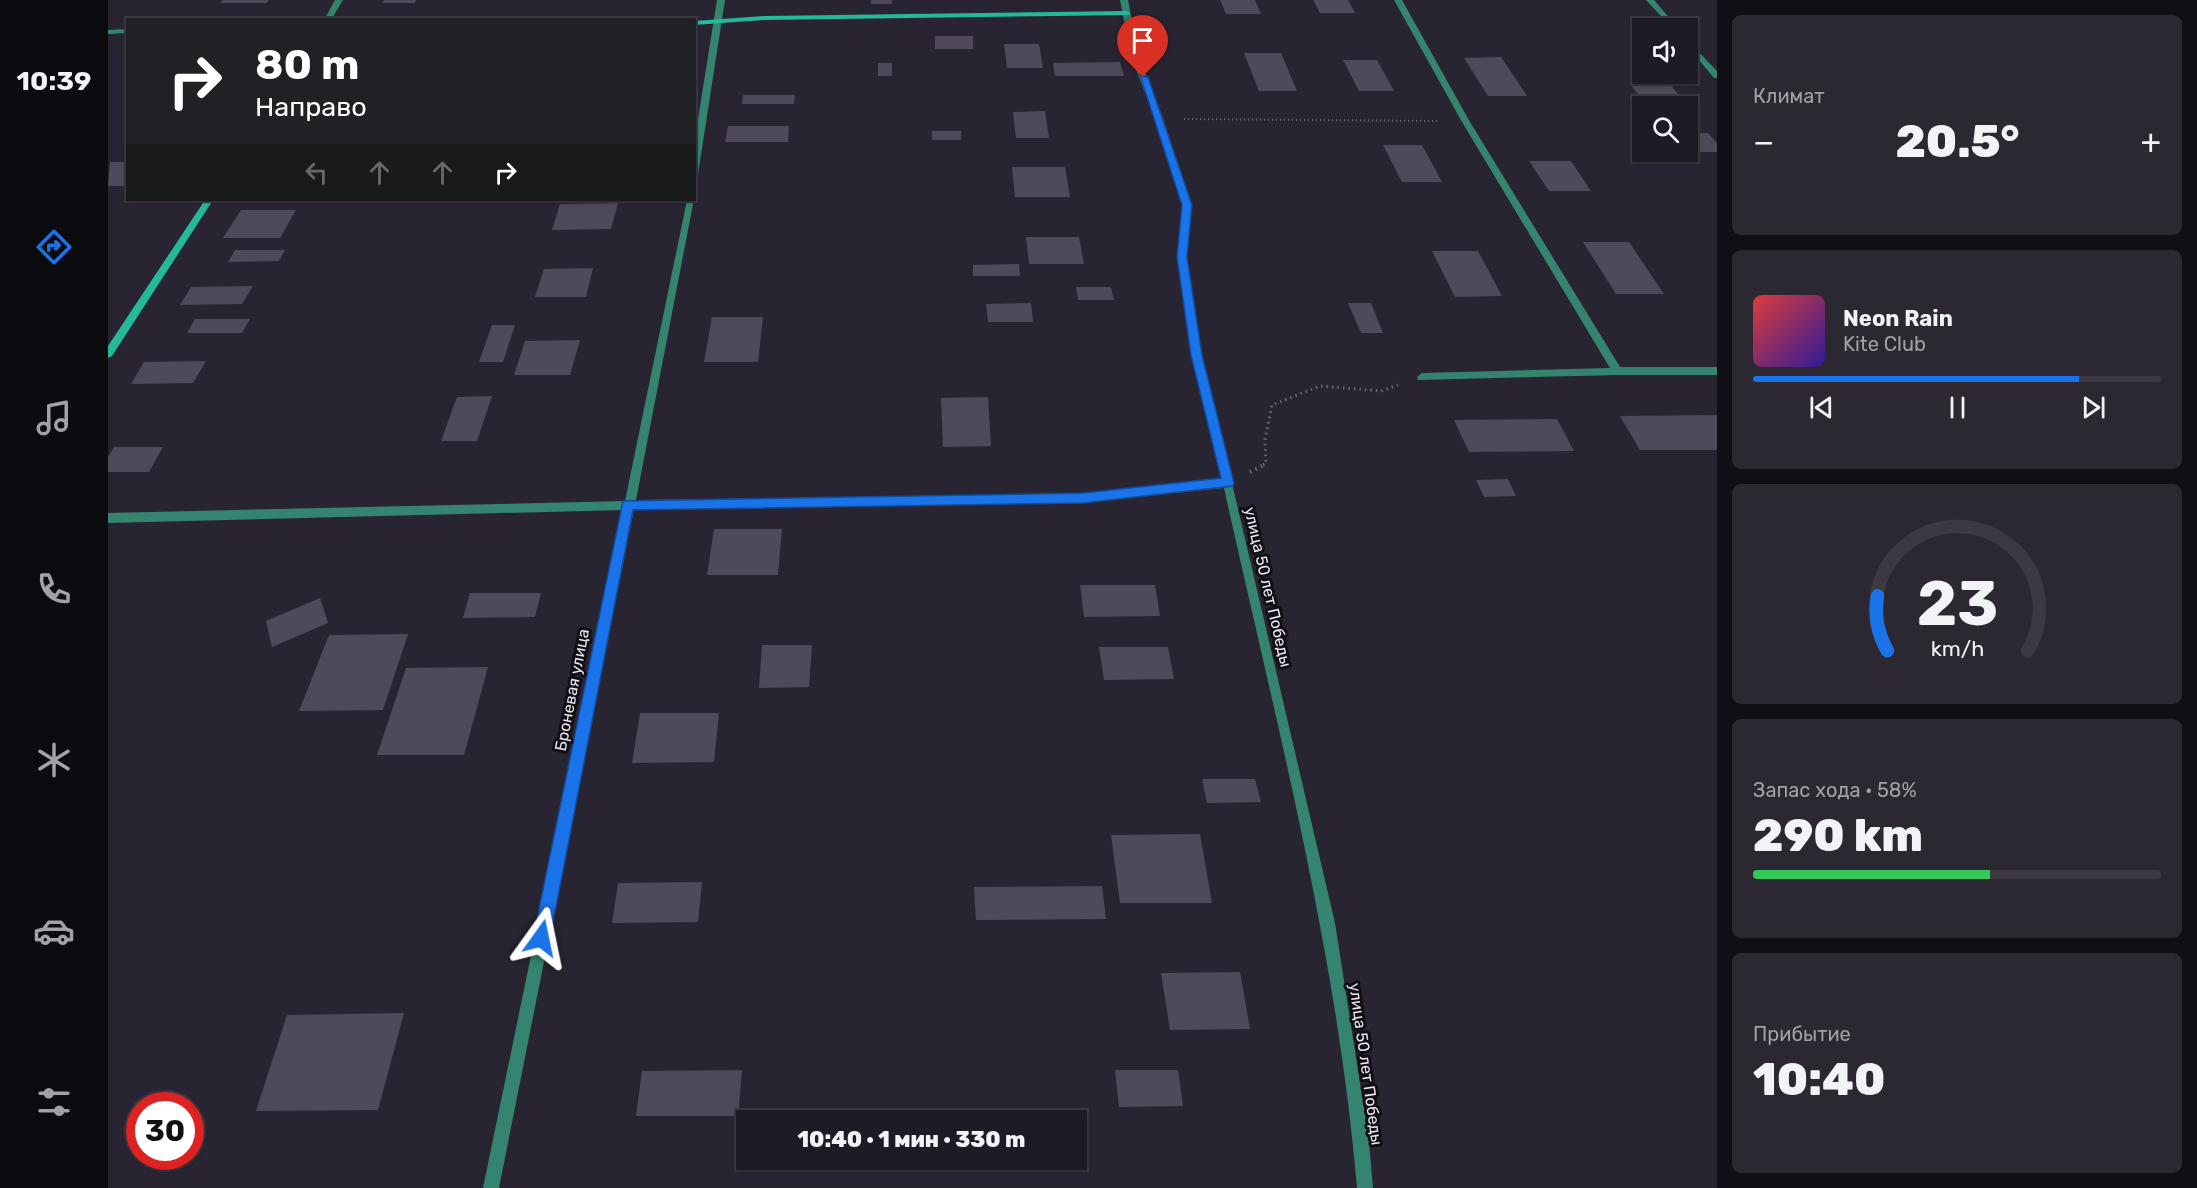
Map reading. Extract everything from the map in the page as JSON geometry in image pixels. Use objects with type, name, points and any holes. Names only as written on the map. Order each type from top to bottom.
[{"type":"street","points":[[328,18],[339,0]]},
{"type":"street","points":[[696,161],[721,0]]},
{"type":"street","points":[[1398,0],[1466,122],[1617,371]]},
{"type":"street","points":[[1650,0],[1666,18]]},
{"type":"street","points":[[696,23],[764,18],[1125,6]]},
{"type":"street","name":"улица 50 лет Победы","points":[[1125,6],[1135,57],[1159,118],[1187,205],[1182,257],[1197,355],[1328,923],[1361,1141],[1365,1188]]},
{"type":"street","points":[[108,32],[126,31]]},
{"type":"street","points":[[1698,54],[1717,76]]},
{"type":"street","points":[[108,354],[208,201]]},
{"type":"street","name":"Броневая улица","points":[[491,1188],[691,201]]},
{"type":"street","points":[[1422,377],[1617,371],[1717,371]]},
{"type":"street","points":[[108,518],[628,505],[1083,498],[1228,483]]},
{"type":"path","points":[[1159,118],[1466,122]]},
{"type":"path","points":[[1228,483],[1266,464],[1265,440],[1272,405],[1320,386],[1381,391],[1422,377]]},
{"type":"building","points":[[223,0],[269,0],[266,3],[220,3]]},
{"type":"building","points":[[384,0],[416,0],[415,3],[382,3]]},
{"type":"building","points":[[871,0],[892,0],[892,4],[871,4]]},
{"type":"building","points":[[1220,0],[1255,0],[1261,14],[1226,14]]},
{"type":"building","points":[[1313,0],[1348,0],[1355,13],[1320,13]]},
{"type":"building","points":[[935,36],[973,36],[973,49],[935,49]]},
{"type":"building","points":[[1004,44],[1039,44],[1043,68],[1007,68]]},
{"type":"building","points":[[1244,53],[1281,53],[1297,91],[1259,91]]},
{"type":"building","points":[[1501,57],[1527,96],[1488,96],[1464,58]]},
{"type":"building","points":[[1343,60],[1377,60],[1394,91],[1359,91]]},
{"type":"building","points":[[1120,62],[1124,76],[1055,76],[1053,63]]},
{"type":"building","points":[[878,63],[892,63],[892,76],[878,76]]},
{"type":"building","points":[[1629,83],[1670,84],[1680,96],[1640,96]]},
{"type":"building","points":[[743,95],[795,95],[794,104],[742,104]]},
{"type":"building","points":[[1045,111],[1049,138],[1016,138],[1013,112]]},
{"type":"building","points":[[728,126],[789,126],[788,142],[725,142]]},
{"type":"building","points":[[932,131],[961,131],[961,140],[932,140]]},
{"type":"building","points":[[1698,133],[1708,133],[1717,143],[1717,152],[1698,152]]},
{"type":"building","points":[[1383,145],[1422,145],[1442,182],[1402,182]]},
{"type":"building","points":[[1529,161],[1571,161],[1591,191],[1549,191]]},
{"type":"building","points":[[110,162],[126,162],[126,186],[108,186]]},
{"type":"building","points":[[1012,167],[1065,167],[1070,197],[1015,197]]},
{"type":"building","points":[[618,203],[611,229],[552,230],[560,204]]},
{"type":"building","points":[[241,210],[296,210],[280,238],[223,238]]},
{"type":"building","points":[[1026,237],[1079,237],[1084,264],[1029,264]]},
{"type":"building","points":[[1583,242],[1629,242],[1664,294],[1616,294]]},
{"type":"building","points":[[235,250],[285,250],[279,261],[228,262]]},
{"type":"building","points":[[1432,251],[1478,251],[1502,296],[1455,297]]},
{"type":"building","points":[[1019,264],[1020,276],[973,276],[973,265]]},
{"type":"building","points":[[593,268],[586,297],[535,297],[544,269]]},
{"type":"building","points":[[253,286],[242,304],[180,305],[191,287]]},
{"type":"building","points":[[1076,287],[1111,287],[1114,300],[1078,300]]},
{"type":"building","points":[[1031,303],[1033,322],[988,322],[986,304]]},
{"type":"building","points":[[1348,303],[1371,303],[1383,333],[1361,333]]},
{"type":"building","points":[[712,317],[763,317],[758,362],[704,362]]},
{"type":"building","points":[[195,319],[250,319],[242,333],[187,333]]},
{"type":"building","points":[[492,325],[515,325],[503,362],[479,362]]},
{"type":"building","points":[[580,340],[570,375],[514,375],[525,341]]},
{"type":"building","points":[[206,361],[193,383],[131,384],[144,362]]},
{"type":"building","points":[[492,396],[477,441],[441,441],[457,397]]},
{"type":"building","points":[[988,397],[991,446],[943,447],[941,398]]},
{"type":"building","points":[[1717,415],[1717,450],[1640,450],[1620,416]]},
{"type":"building","points":[[1557,419],[1574,451],[1469,452],[1454,420]]},
{"type":"building","points":[[114,447],[163,447],[149,472],[108,472],[108,457]]},
{"type":"building","points":[[1508,479],[1516,496],[1484,497],[1476,480]]},
{"type":"building","points":[[714,529],[782,529],[778,575],[707,575]]},
{"type":"building","points":[[1080,585],[1155,585],[1160,616],[1084,617]]},
{"type":"building","points":[[470,593],[541,593],[535,617],[463,618]]},
{"type":"building","points":[[320,598],[328,623],[272,647],[266,621]]},
{"type":"building","points":[[408,634],[383,710],[299,711],[329,635]]},
{"type":"building","points":[[762,645],[812,645],[809,687],[759,688]]},
{"type":"building","points":[[1099,647],[1168,647],[1174,679],[1104,680]]},
{"type":"building","points":[[488,667],[464,755],[377,755],[406,668]]},
{"type":"building","points":[[640,713],[719,713],[714,762],[632,763]]},
{"type":"building","points":[[1202,779],[1255,779],[1261,802],[1207,803]]},
{"type":"building","points":[[1200,834],[1212,903],[1120,903],[1111,835]]},
{"type":"building","points":[[702,882],[698,922],[612,923],[618,883]]},
{"type":"building","points":[[1102,886],[1106,919],[976,920],[974,887]]},
{"type":"building","points":[[1240,972],[1250,1029],[1170,1030],[1161,973]]},
{"type":"building","points":[[404,1013],[378,1110],[256,1111],[287,1015]]},
{"type":"building","points":[[742,1070],[736,1116],[636,1116],[642,1071]]},
{"type":"building","points":[[1115,1070],[1178,1070],[1183,1106],[1119,1107]]},
{"type":"route","points":[[541,938],[628,505],[1083,498],[1228,483],[1197,355],[1182,257],[1187,205],[1159,118],[1143,77]]}]
